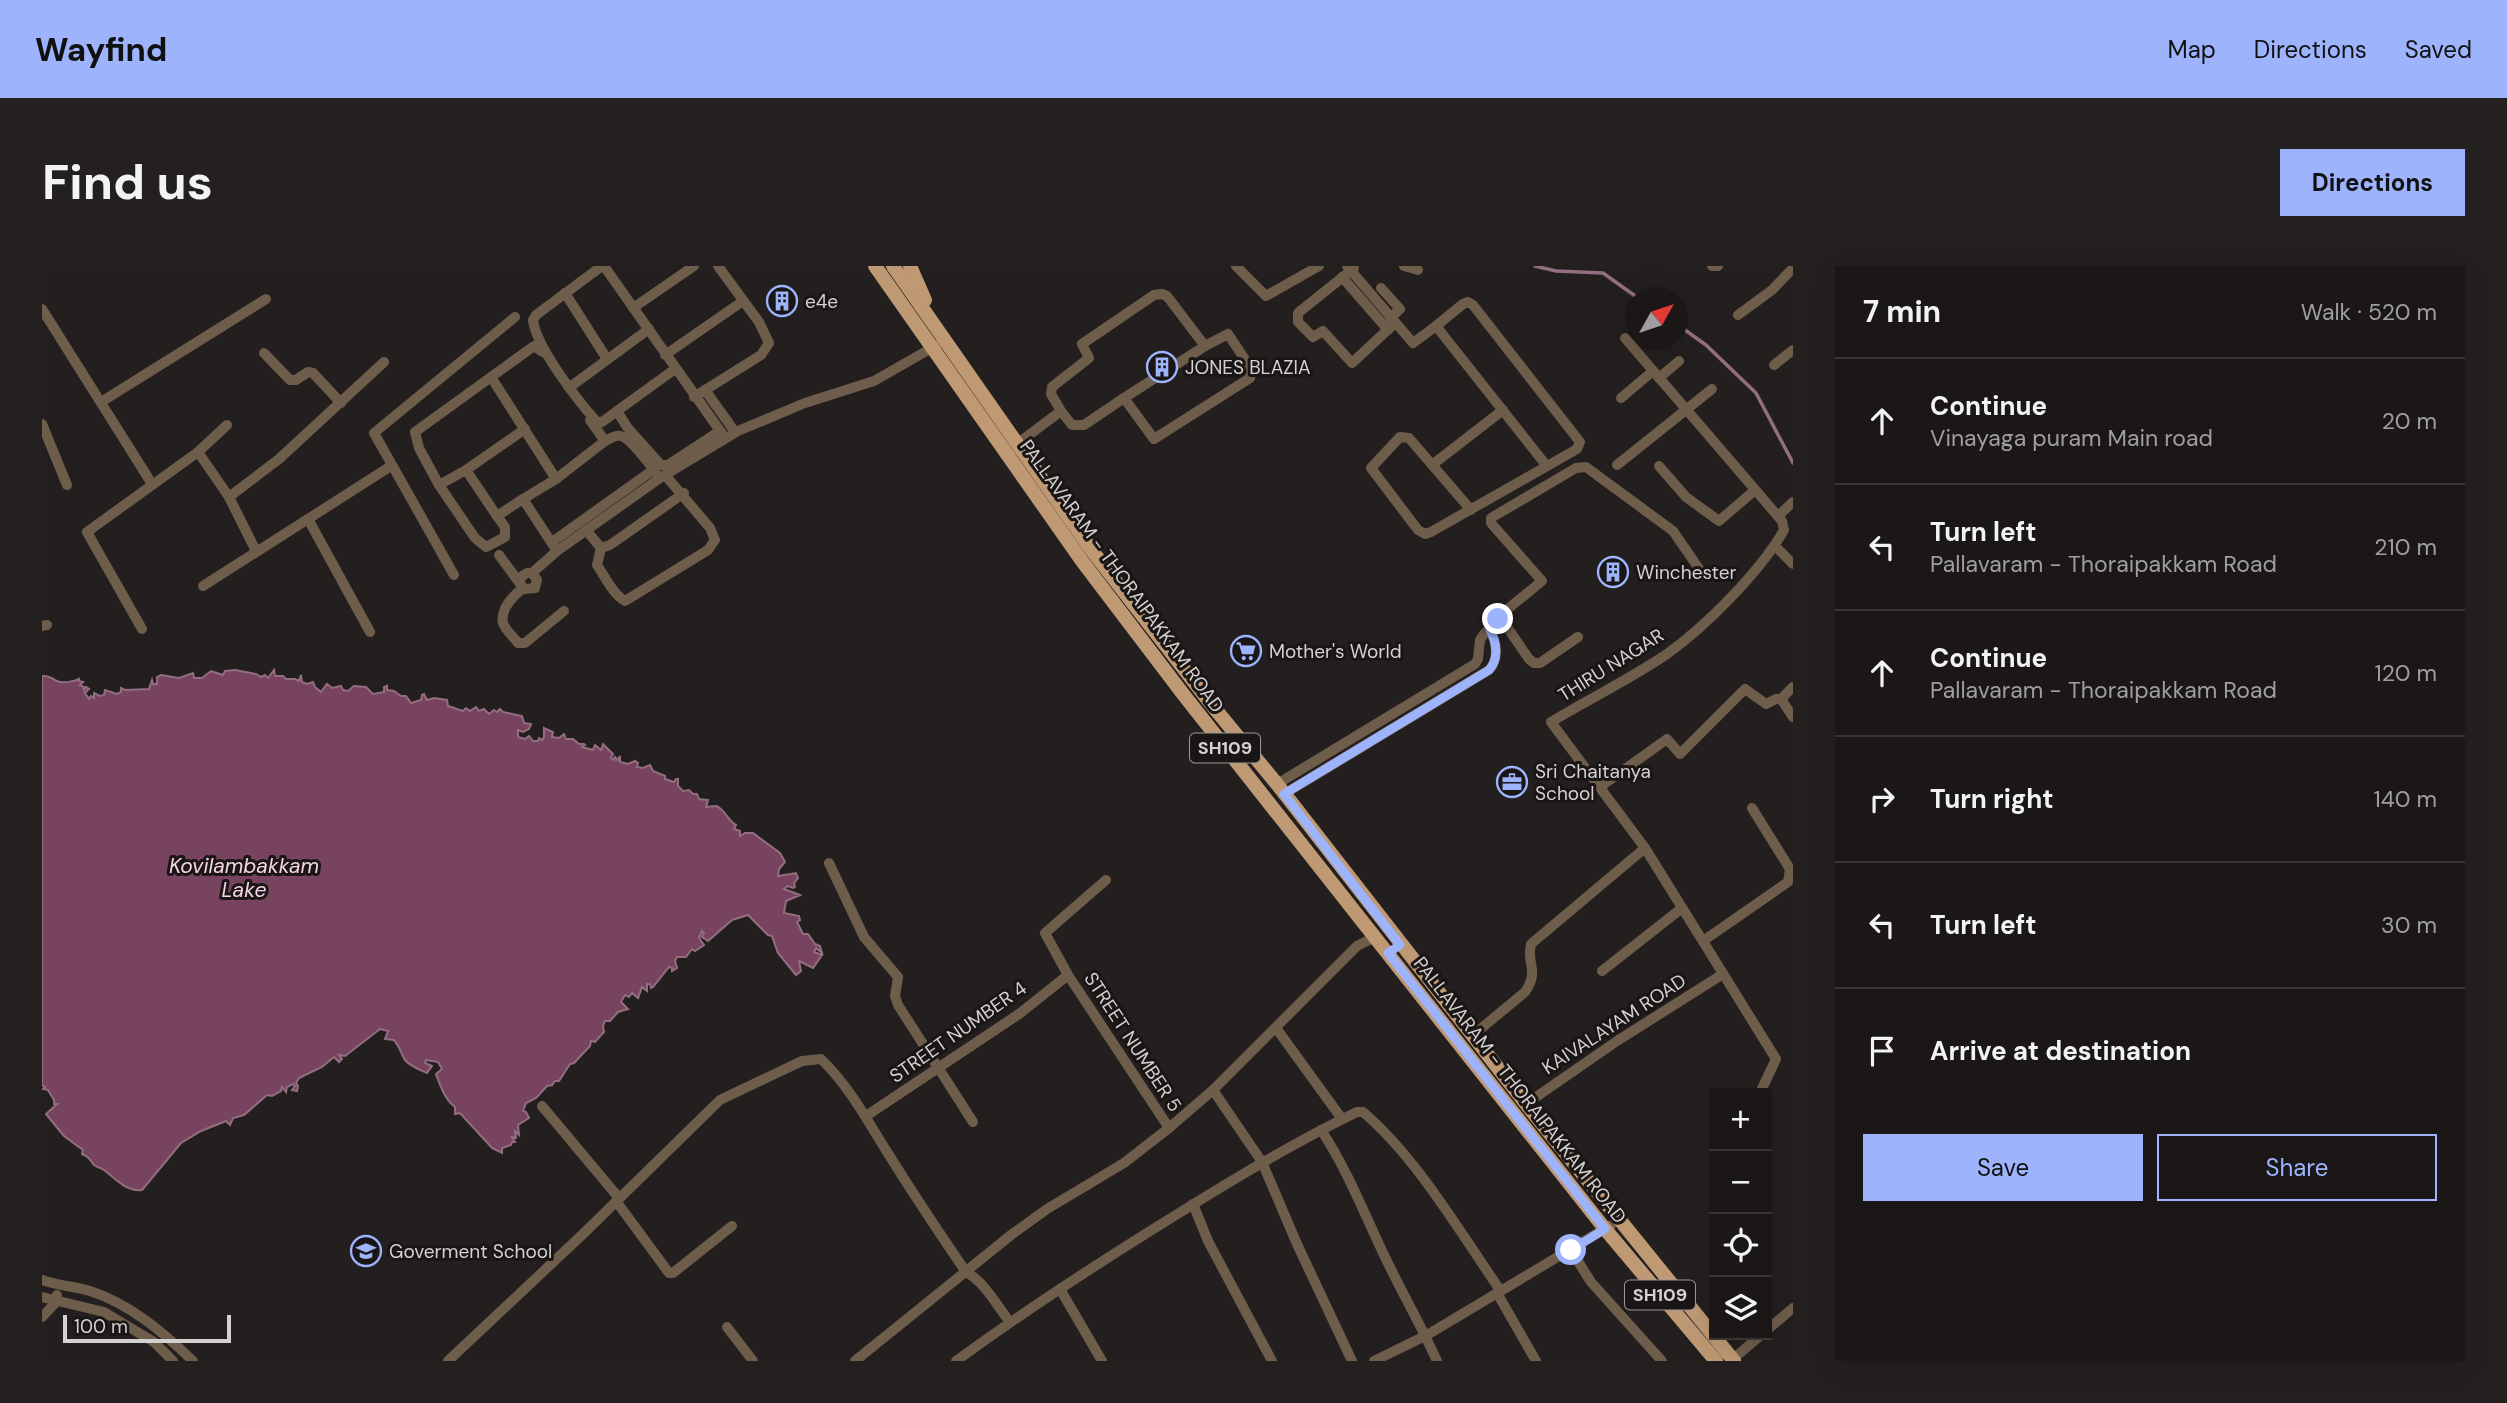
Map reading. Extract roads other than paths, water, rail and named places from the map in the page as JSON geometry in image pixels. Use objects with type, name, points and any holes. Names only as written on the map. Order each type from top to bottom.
[{"type":"main road","points":[[864,266],[914,323]]},
{"type":"main road","name":"PALLAVARAM - THORAIPAKKAM ROAD","points":[[875,266],[914,323],[938,338],[1090,548],[1281,789],[1394,949],[1605,1229],[1716,1361]]},
{"type":"main road","name":"PALLAVARAM - THORAIPAKKAM ROAD","points":[[894,266],[1082,561],[1183,694],[1375,937],[1394,949],[1472,1036],[1734,1360]]},
{"type":"main road","points":[[910,266],[938,338]]},
{"type":"street","points":[[675,369],[602,422],[597,422],[542,346],[533,324],[536,315],[603,266],[649,329],[694,397],[727,434]]},
{"type":"street","points":[[634,308],[694,266]]},
{"type":"street","points":[[694,397],[761,355],[769,343],[759,322],[718,266]]},
{"type":"street","points":[[1236,266],[1263,296],[1319,266]]},
{"type":"street","points":[[1404,266],[1418,270]]},
{"type":"street","points":[[1712,266],[1718,266]]},
{"type":"street","points":[[1738,315],[1772,290],[1793,268]]},
{"type":"street","points":[[1400,309],[1391,324],[1352,363],[1323,331],[1313,337],[1298,322],[1298,313],[1349,270],[1391,324],[1413,343],[1468,302],[1580,442],[1577,449],[1471,510],[1425,534],[1418,530],[1371,468],[1399,437],[1409,438],[1471,510]]},
{"type":"street","points":[[1381,288],[1408,320]]},
{"type":"street","points":[[565,293],[607,359]]},
{"type":"street","points":[[1124,398],[1154,439],[1250,378],[1251,370],[1228,334],[1205,346],[1124,398],[1084,425],[1072,425],[1051,394],[1052,387],[1089,358],[1082,344],[1154,295],[1167,296],[1205,346]]},
{"type":"street","points":[[101,402],[266,299]]},
{"type":"street","points":[[665,355],[743,301]]},
{"type":"street","points":[[42,309],[152,484]]},
{"type":"street","points":[[454,575],[374,433],[515,317]]},
{"type":"street","points":[[1436,326],[1546,465]]},
{"type":"street","points":[[570,387],[649,329]]},
{"type":"street","points":[[617,411],[627,427],[661,465],[668,465],[727,434],[805,403],[874,381],[938,338]]},
{"type":"street","points":[[467,470],[505,527],[505,537],[486,547],[475,538],[439,485],[419,448],[415,432],[536,346],[605,441]]},
{"type":"street","points":[[1635,350],[1778,516],[1784,530],[1775,546],[1793,564]]},
{"type":"street","points":[[1774,365],[1793,350]]},
{"type":"street","points":[[264,353],[290,380],[296,380],[308,372],[313,373],[341,403]]},
{"type":"street","points":[[1621,398],[1679,361]]},
{"type":"street","points":[[229,497],[279,459],[384,362]]},
{"type":"street","points":[[491,377],[556,479]]},
{"type":"street","points":[[1617,465],[1712,389]]},
{"type":"street","points":[[705,390],[727,434]]},
{"type":"street","points":[[1432,465],[1503,410]]},
{"type":"street","points":[[1017,444],[1060,411]]},
{"type":"street","points":[[42,424],[67,485]]},
{"type":"street","points":[[142,629],[87,532],[198,452],[227,425]]},
{"type":"street","points":[[439,485],[467,470],[525,429]]},
{"type":"street","points":[[499,555],[521,584],[530,590],[535,588],[537,580],[533,573],[554,546],[660,474],[727,434]]},
{"type":"street","points":[[497,516],[556,479],[605,441],[621,436],[630,441],[660,474],[683,493],[710,528],[715,540],[708,550],[625,601],[610,586],[597,565],[601,548]]},
{"type":"street","points":[[198,452],[229,497],[256,551]]},
{"type":"street","points":[[203,586],[391,466]]},
{"type":"street","points":[[1659,466],[1685,497],[1719,521],[1755,490]]},
{"type":"street","points":[[1281,789],[1471,667],[1478,659],[1480,640],[1503,614],[1542,581],[1491,523],[1491,518],[1581,467],[1586,467],[1674,531],[1704,576]]},
{"type":"street","points":[[554,546],[586,530],[660,474]]},
{"type":"street","points":[[601,548],[610,545],[683,493]]},
{"type":"street","points":[[523,499],[554,546]]},
{"type":"street","points":[[1778,516],[1793,502]]},
{"type":"street","points":[[308,519],[370,632]]},
{"type":"street","points":[[586,530],[601,548]]},
{"type":"street","name":"THIRU NAGAR","points":[[1600,787],[1551,722],[1667,653],[1724,605],[1775,546]]},
{"type":"street","points":[[521,584],[509,601],[503,625],[518,643],[526,643],[564,611]]},
{"type":"street","points":[[1503,614],[1507,627],[1534,663],[1540,663],[1578,637]]},
{"type":"street","points":[[1281,789],[1489,670],[1496,658],[1494,638],[1490,630]]},
{"type":"street","points":[[1762,1088],[1776,1059],[1644,848],[1600,787],[1667,739],[1680,754],[1745,689],[1766,704],[1781,699],[1793,687]]},
{"type":"street","points":[[1781,699],[1793,717]]},
{"type":"street","points":[[1703,941],[1788,882],[1791,876],[1790,869],[1752,808]]},
{"type":"street","points":[[1472,1036],[1525,992],[1533,974],[1529,951],[1531,944],[1644,848]]},
{"type":"street","points":[[829,863],[864,937],[898,977],[895,996],[898,1005],[973,1122]]},
{"type":"street","name":"STREET NUMBER 5","points":[[1106,880],[1045,933],[1069,975],[1169,1128]]},
{"type":"street","points":[[1602,971],[1682,908]]},
{"type":"street","points":[[855,1361],[1011,1234],[1124,1163],[1169,1128],[1213,1090],[1357,946],[1375,937]]},
{"type":"street","name":"KAIVALAYAM ROAD","points":[[1526,1104],[1616,1041],[1723,974]]},
{"type":"street","name":"STREET NUMBER 4","points":[[866,1116],[1019,1014],[1069,975]]},
{"type":"street","points":[[1276,1028],[1342,1119]]},
{"type":"street","points":[[448,1361],[720,1100],[802,1061],[821,1059],[836,1074],[866,1116],[966,1272],[983,1287],[1010,1322]]},
{"type":"street","points":[[1213,1090],[1262,1162],[1352,1361]]},
{"type":"street","points":[[541,1106],[618,1199],[669,1273],[673,1273],[732,1226]]},
{"type":"street","points":[[956,1361],[1010,1322],[1193,1204],[1321,1130],[1357,1112],[1363,1112],[1385,1131],[1448,1214],[1499,1292],[1536,1361]]},
{"type":"street","points":[[1321,1130],[1335,1151],[1385,1258],[1427,1335],[1437,1361]]},
{"type":"street","points":[[1193,1204],[1208,1241],[1272,1361]]},
{"type":"street","points":[[1374,1361],[1427,1335],[1618,1219]]},
{"type":"street","points":[[1571,1250],[1591,1282],[1658,1360]]},
{"type":"street","points":[[42,1280],[58,1286],[87,1290],[119,1302],[153,1326],[193,1361]]},
{"type":"street","points":[[42,1317],[56,1302],[58,1286]]},
{"type":"street","points":[[1060,1289],[1102,1361]]},
{"type":"street","points":[[42,1297],[104,1312],[153,1342],[173,1361]]},
{"type":"street","points":[[1772,1326],[1793,1308]]},
{"type":"street","points":[[727,1327],[752,1361]]},
{"type":"street","points":[[1734,1360],[1756,1340]]},
{"type":"water","name":"Kovilambakkam Lake","points":[[235,670],[261,677],[265,675],[268,678],[274,670],[275,676],[299,681],[301,675],[302,682],[313,682],[321,692],[327,684],[332,688],[341,686],[348,691],[354,686],[366,687],[373,694],[384,692],[384,687],[387,686],[387,690],[406,696],[411,703],[421,700],[424,694],[427,700],[447,700],[448,706],[463,711],[476,707],[489,714],[500,709],[522,716],[524,723],[531,724],[529,729],[523,732],[518,730],[518,737],[525,739],[529,736],[533,741],[538,741],[539,738],[542,740],[544,728],[553,732],[552,737],[559,738],[564,734],[566,739],[573,739],[585,745],[582,747],[593,750],[595,745],[601,750],[603,744],[613,754],[611,758],[614,760],[615,757],[618,760],[620,756],[620,762],[628,764],[635,761],[638,763],[637,767],[643,768],[650,765],[653,771],[665,776],[665,779],[674,782],[678,779],[678,786],[683,791],[689,790],[697,794],[699,799],[708,800],[706,807],[719,807],[736,825],[734,829],[740,831],[740,836],[753,833],[780,853],[785,862],[779,869],[778,876],[796,873],[798,878],[794,883],[795,887],[788,886],[784,889],[800,895],[786,901],[784,913],[799,916],[800,920],[797,922],[803,934],[808,934],[815,944],[820,946],[822,953],[816,948],[814,952],[822,955],[813,968],[799,961],[801,971],[796,975],[778,953],[772,936],[748,915],[732,920],[708,941],[702,937],[702,931],[699,938],[704,945],[695,951],[692,949],[686,957],[677,957],[677,968],[672,971],[669,967],[653,987],[647,984],[647,991],[642,987],[638,998],[632,993],[629,997],[625,995],[621,1002],[628,1009],[618,1012],[610,1021],[605,1021],[604,1032],[595,1042],[591,1041],[590,1046],[570,1064],[559,1081],[547,1086],[536,1098],[526,1103],[523,1111],[529,1118],[518,1125],[519,1135],[515,1131],[516,1138],[512,1137],[515,1142],[502,1148],[502,1153],[492,1148],[460,1113],[455,1114],[455,1107],[446,1096],[436,1074],[442,1069],[438,1062],[426,1060],[425,1063],[432,1066],[427,1073],[412,1066],[405,1060],[394,1040],[385,1039],[388,1031],[380,1029],[345,1056],[339,1055],[342,1059],[339,1062],[334,1057],[322,1067],[299,1078],[296,1083],[297,1091],[292,1090],[295,1086],[293,1084],[287,1087],[286,1092],[282,1087],[281,1091],[272,1096],[267,1095],[244,1115],[233,1118],[230,1125],[226,1121],[181,1143],[142,1190],[126,1187],[94,1165],[82,1154],[83,1150],[64,1136],[46,1114],[57,1104],[54,1104],[48,1090],[43,1089],[45,1087],[42,1085],[42,676],[62,682],[79,679],[83,682],[80,685],[84,690],[86,687],[89,689],[85,693],[89,699],[91,696],[94,698],[94,693],[104,695],[105,690],[117,694],[121,692],[121,688],[149,689],[152,680],[153,684],[157,684],[157,677],[161,675],[179,678],[193,673],[194,678],[202,678],[211,671],[223,675],[225,671]]},
{"type":"waterway","points":[[1535,266],[1556,271],[1603,273],[1625,289]]},
{"type":"waterway","points":[[1688,332],[1706,345],[1756,393],[1793,463]]},
{"type":"place","name":"e4e","points":[[782,301]]},
{"type":"place","name":"JONES BLAZIA","points":[[1162,367]]},
{"type":"place","name":"Winchester","points":[[1613,572]]},
{"type":"place","name":"Mother's World","points":[[1246,651]]},
{"type":"place","name":"Sri Chaitanya School","points":[[1512,782]]},
{"type":"place","name":"Goverment School","points":[[366,1251]]}]
